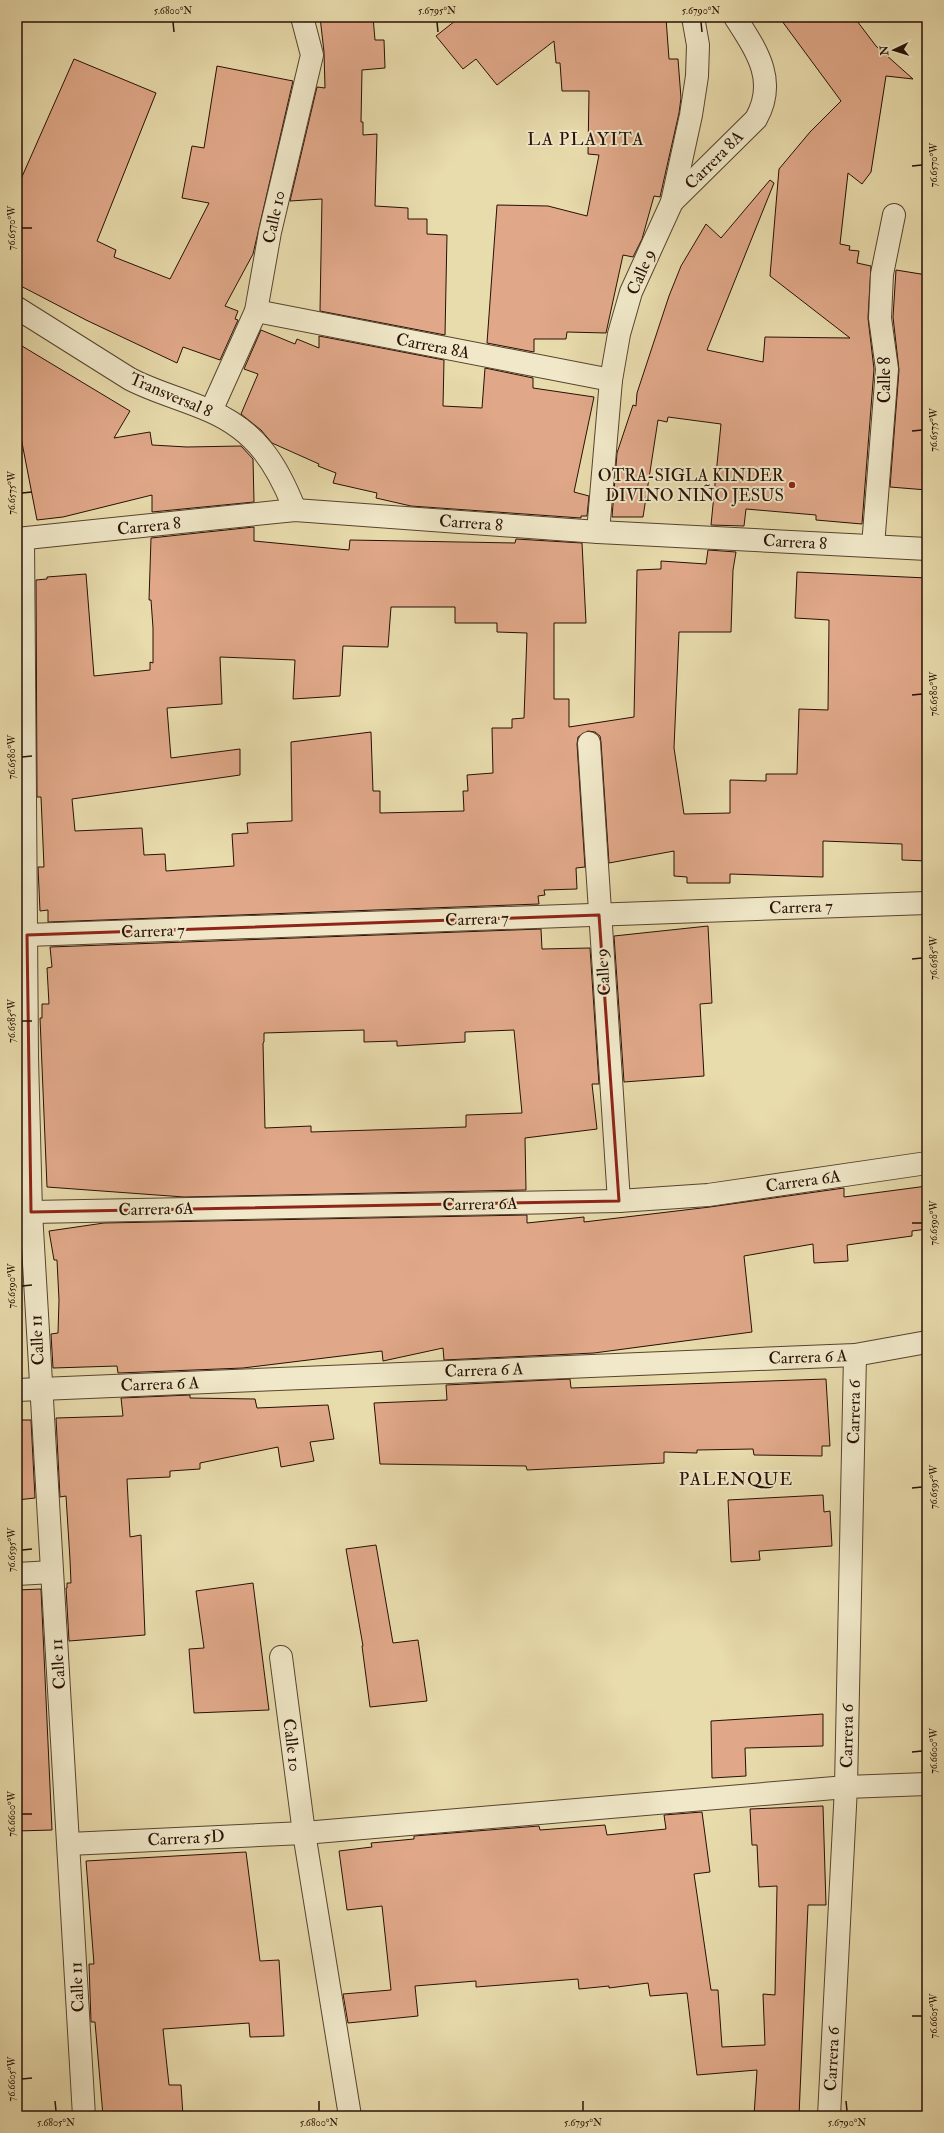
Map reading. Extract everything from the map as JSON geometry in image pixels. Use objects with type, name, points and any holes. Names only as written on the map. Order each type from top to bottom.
[{"type":"street","name":"Calle 10","points":[[211,411],[256,312],[270,232],[312,55],[302,17]]},
{"type":"street","name":"Calle 9","points":[[598,532],[611,380],[619,334],[631,292],[672,202],[691,114],[697,76],[698,45],[693,17]]},
{"type":"street","name":"Carrera 8A","points":[[672,202],[756,119],[764,106],[767,88],[763,70],[751,43],[735,17]]},
{"type":"street","name":"Calle 8","points":[[873,546],[887,369],[880,318],[882,274],[894,215]]},
{"type":"street","name":"Transversal 8","points":[[17,308],[148,389],[211,411],[250,434],[263,449],[287,488],[295,510]]},
{"type":"street","name":"Carrera 8A","points":[[256,312],[611,380]]},
{"type":"street","name":"Carrera 8","points":[[20,539],[295,510],[598,532],[927,549]]},
{"type":"street","name":"Calle 11","points":[[20,539],[27,935],[22,1057],[40,1389],[69,1844],[84,2116]]},
{"type":"street","name":"Calle 9","points":[[589,743],[599,915],[619,1201]]},
{"type":"street","name":"Carrera 7","points":[[27,935],[927,903]]},
{"type":"street","name":"Carrera 6A","points":[[31,1212],[619,1201],[708,1195],[927,1163]]},
{"type":"street","name":"Carrera 6 A","points":[[17,1390],[855,1355],[927,1342]]},
{"type":"street","name":"Carrera 6","points":[[828,2116],[846,1787],[855,1355]]},
{"type":"street","points":[[17,1574],[52,1572]]},
{"type":"street","name":"Calle 10","points":[[281,1657],[304,1833],[350,2116]]},
{"type":"street","name":"Carrera 5D","points":[[69,1844],[304,1833],[846,1787],[927,1784]]},
{"type":"highlighted area","points":[[599,915],[619,1201],[31,1212],[27,935]]},
{"type":"building","points":[[320,17],[373,17],[375,40],[384,40],[385,68],[362,70],[361,122],[363,122],[363,135],[377,134],[375,206],[408,208],[408,219],[427,219],[427,234],[447,235],[445,335],[320,311],[322,199],[290,201],[317,87],[325,88],[324,52]]},
{"type":"building","points":[[460,17],[666,18],[669,59],[678,59],[681,98],[679,113],[660,197],[654,196],[642,239],[633,257],[623,255],[606,333],[567,332],[566,339],[534,339],[534,352],[487,343],[497,205],[548,206],[587,216],[599,155],[588,154],[589,91],[562,91],[560,63],[556,63],[554,41],[497,85],[476,59],[463,69],[436,36]]},
{"type":"building","points":[[779,17],[854,17],[876,46],[913,79],[886,76],[871,172],[862,184],[848,173],[840,244],[850,246],[849,250],[859,251],[857,263],[871,266],[868,318],[874,369],[862,524],[816,520],[816,515],[746,509],[744,526],[711,525],[721,424],[668,417],[667,422],[658,420],[643,517],[612,517],[617,453],[633,405],[636,406],[637,393],[669,296],[681,266],[706,224],[721,238],[770,180],[774,183],[707,350],[763,362],[765,337],[850,338],[770,276],[779,169],[810,132],[841,101]]},
{"type":"building","points":[[74,59],[156,93],[97,241],[116,250],[114,257],[170,279],[209,203],[182,198],[192,146],[204,148],[217,66],[293,81],[253,254],[225,306],[238,311],[235,319],[238,320],[220,360],[183,347],[177,363],[86,320],[17,284],[17,188]]},
{"type":"building","points":[[896,270],[927,275],[927,490],[890,487],[899,370],[893,317]]},
{"type":"building","points":[[261,330],[295,344],[297,339],[319,348],[319,336],[444,360],[443,406],[482,408],[485,368],[533,378],[533,388],[594,397],[574,492],[589,496],[587,516],[581,516],[581,518],[411,506],[376,498],[377,493],[333,483],[336,473],[318,466],[319,464],[272,443],[261,430],[241,414],[258,374],[244,369]]},
{"type":"building","points":[[17,343],[130,411],[114,438],[150,432],[152,445],[187,447],[241,446],[253,459],[254,502],[152,512],[152,495],[63,517],[37,520],[17,417]]},
{"type":"building","points":[[254,527],[254,541],[349,550],[350,540],[515,543],[516,539],[582,543],[586,623],[554,623],[554,699],[569,699],[569,727],[634,717],[637,570],[661,569],[661,561],[706,564],[708,550],[736,552],[733,570],[731,632],[679,632],[674,748],[684,814],[730,813],[730,780],[766,781],[766,774],[797,774],[799,709],[828,710],[829,620],[795,618],[797,572],[927,578],[925,766],[927,766],[927,861],[902,860],[902,844],[823,841],[823,877],[730,874],[730,883],[687,883],[687,877],[674,876],[674,851],[609,863],[601,742],[600,736],[595,732],[588,731],[578,737],[577,744],[585,867],[576,868],[577,889],[544,890],[545,895],[538,896],[539,904],[48,922],[48,910],[40,911],[38,867],[44,867],[41,797],[37,797],[36,580],[47,579],[47,577],[86,574],[94,676],[150,670],[150,662],[153,663],[153,628],[151,600],[149,600],[151,538]],"holes":[[[391,607],[455,607],[455,623],[497,623],[497,632],[527,633],[524,718],[512,719],[512,728],[492,728],[493,773],[467,775],[468,791],[463,791],[464,811],[380,813],[380,791],[373,791],[371,732],[291,742],[292,821],[247,823],[248,833],[232,834],[234,866],[166,871],[165,854],[144,855],[142,828],[75,831],[72,799],[240,775],[240,749],[171,758],[167,708],[222,704],[220,657],[295,660],[293,699],[340,696],[343,646],[388,647]]]},
{"type":"building","points":[[708,926],[712,1003],[700,1004],[704,1076],[624,1082],[614,936]]},
{"type":"building","points":[[541,929],[542,949],[590,948],[599,1084],[592,1084],[597,1129],[525,1138],[526,1190],[184,1197],[47,1187],[40,1018],[42,1018],[42,1004],[49,1004],[47,968],[52,967],[50,947]],"holes":[[[364,1030],[364,1042],[397,1041],[397,1046],[465,1042],[465,1032],[514,1030],[522,1113],[466,1115],[466,1127],[311,1132],[311,1126],[265,1128],[264,1033]]]},
{"type":"building","points":[[927,1186],[927,1229],[912,1231],[912,1236],[847,1245],[848,1261],[814,1263],[813,1244],[744,1256],[752,1332],[594,1353],[444,1360],[443,1348],[383,1361],[382,1351],[243,1368],[118,1373],[117,1366],[53,1368],[51,1334],[58,1333],[59,1300],[57,1260],[54,1260],[49,1231],[104,1223],[527,1215],[527,1223],[584,1217],[584,1222],[710,1207],[844,1188],[844,1197]]},
{"type":"building","points":[[570,1379],[571,1388],[826,1379],[830,1446],[822,1446],[822,1456],[754,1455],[753,1449],[697,1450],[697,1453],[664,1452],[664,1463],[527,1470],[526,1466],[380,1464],[374,1403],[447,1400],[446,1385]]},
{"type":"building","points":[[190,1395],[190,1398],[255,1399],[257,1408],[328,1405],[334,1439],[310,1442],[314,1461],[281,1467],[278,1447],[200,1463],[200,1469],[170,1471],[170,1477],[127,1479],[130,1537],[141,1535],[145,1635],[69,1641],[66,1588],[67,1583],[71,1583],[70,1560],[66,1496],[60,1497],[56,1418],[123,1416],[121,1398]]},
{"type":"building","points":[[17,1420],[31,1420],[35,1498],[17,1500]]},
{"type":"building","points":[[823,1495],[824,1512],[830,1511],[832,1546],[759,1551],[760,1560],[731,1562],[728,1500]]},
{"type":"building","points":[[376,1545],[393,1643],[418,1640],[427,1701],[370,1707],[363,1646],[346,1549]]},
{"type":"building","points":[[253,1583],[269,1710],[194,1713],[189,1649],[204,1648],[196,1591]]},
{"type":"building","points":[[41,1589],[52,1830],[17,1831],[17,1590]]},
{"type":"building","points":[[823,1714],[823,1746],[745,1748],[746,1776],[712,1778],[711,1721]]},
{"type":"building","points":[[823,1806],[826,1905],[808,1905],[799,2116],[754,2116],[757,2070],[697,2075],[687,1993],[650,1996],[648,1983],[609,1988],[609,1986],[579,1989],[578,1979],[476,1987],[476,1981],[415,1986],[418,2016],[348,2023],[343,1994],[391,1990],[382,1906],[347,1910],[339,1851],[372,1847],[371,1843],[414,1839],[414,1836],[539,1826],[540,1830],[605,1825],[607,1835],[666,1829],[664,1815],[702,1812],[710,1872],[694,1874],[711,1990],[718,1990],[722,2047],[765,2045],[763,1994],[775,1995],[777,1886],[759,1887],[757,1845],[752,1845],[750,1809]]},
{"type":"building","points":[[246,1852],[260,1961],[279,1960],[284,2036],[250,2037],[249,2023],[163,2029],[169,2085],[181,2085],[183,2116],[103,2116],[95,2022],[91,2022],[89,1964],[94,1964],[86,1861]]},
{"type":"place","name":"OTRA-SIGLA KINDER DIVINO NIÑO JESUS","points":[[792,485]]},
{"type":"district","name":"LA PLAYITA","points":[[586,139]]},
{"type":"district","name":"PALENQUE","points":[[736,1479]]}]
